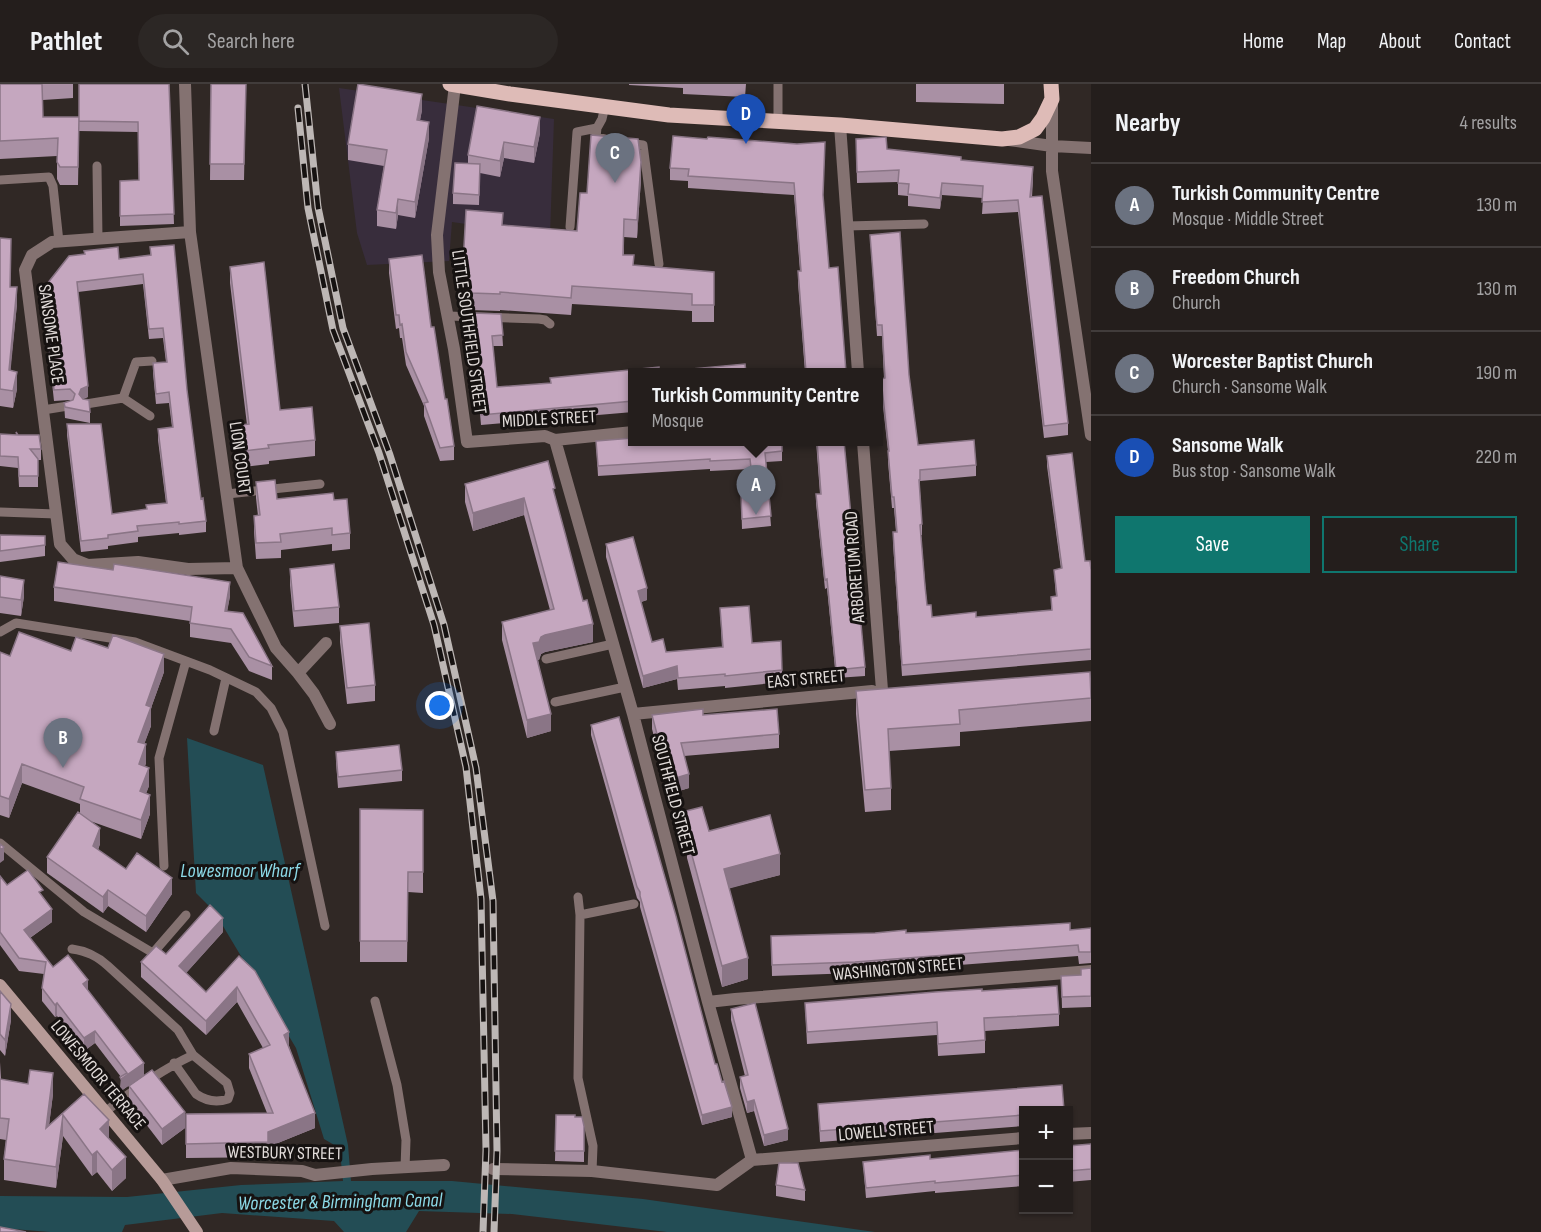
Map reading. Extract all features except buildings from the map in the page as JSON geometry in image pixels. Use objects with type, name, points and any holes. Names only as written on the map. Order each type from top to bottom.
[{"type":"main road","points":[[450,84],[669,115],[840,125],[1000,138],[1019,137],[1035,129],[1042,118],[1051,91]]},
{"type":"main road","name":"LOWESMOOR TERRACE","points":[[0,985],[165,1185],[197,1232]]},
{"type":"street","points":[[185,84],[190,232]]},
{"type":"street","name":"LITTLE SOUTHFIELD STREET","points":[[455,84],[437,235],[439,272],[454,349],[467,442]]},
{"type":"street","points":[[1051,91],[1052,171],[1091,435]]},
{"type":"street","points":[[840,125],[858,368]]},
{"type":"street","points":[[1000,138],[1052,146],[1091,148]]},
{"type":"street","name":"SANSOME PLACE","points":[[190,232],[52,242],[32,255],[25,270],[60,544],[73,559],[88,565],[138,562],[188,569],[237,568]]},
{"type":"street","name":"LION COURT","points":[[190,232],[237,568],[276,648],[314,694],[330,724]]},
{"type":"street","name":"MIDDLE STREET","points":[[467,442],[545,436],[555,440],[628,433]]},
{"type":"street","name":"SOUTHFIELD STREET","points":[[555,440],[633,714],[675,897],[708,1002],[752,1160]]},
{"type":"street","name":"ARBORETUM ROAD","points":[[864,446],[888,690]]},
{"type":"street","points":[[298,673],[326,643]]},
{"type":"street","name":"EAST STREET","points":[[633,714],[825,694],[888,690]]},
{"type":"street","name":"WASHINGTON STREET","points":[[708,1002],[1091,971]]},
{"type":"street","points":[[1073,1134],[1091,1132]]},
{"type":"street","name":"LOWELL STREET","points":[[752,1160],[1019,1138]]},
{"type":"street","points":[[493,1169],[592,1171],[717,1185],[752,1160]]},
{"type":"street","name":"WESTBURY STREET","points":[[165,1185],[231,1168],[302,1171],[315,1175],[444,1165]]},
{"type":"lane","points":[[778,84],[778,121]]},
{"type":"lane","points":[[605,106],[596,137],[643,146],[659,264]]},
{"type":"lane","points":[[570,227],[577,132],[597,128]]},
{"type":"lane","points":[[97,166],[98,239]]},
{"type":"lane","points":[[0,180],[49,177],[53,186],[58,242]]},
{"type":"lane","points":[[848,226],[924,224]]},
{"type":"lane","points":[[448,316],[539,319],[550,324]]},
{"type":"lane","points":[[123,398],[136,362],[152,361]]},
{"type":"lane","points":[[86,404],[123,398],[150,416]]},
{"type":"lane","points":[[43,410],[68,406]]},
{"type":"lane","points":[[227,494],[320,484]]},
{"type":"lane","points":[[0,512],[56,514]]},
{"type":"lane","points":[[0,632],[16,623],[135,642],[186,661],[256,692],[271,708],[283,732],[325,926]]},
{"type":"lane","points":[[546,659],[613,644]]},
{"type":"lane","points":[[164,866],[159,758],[186,661]]},
{"type":"lane","points":[[214,731],[226,678]]},
{"type":"lane","points":[[555,702],[625,687]]},
{"type":"lane","points":[[0,843],[84,912],[153,953],[186,915]]},
{"type":"lane","points":[[578,897],[580,915],[578,1078],[593,1146],[592,1171]]},
{"type":"lane","points":[[580,915],[634,904]]},
{"type":"lane","points":[[72,949],[97,957],[178,1030],[193,1055],[226,1083],[230,1093],[228,1099],[218,1101],[196,1094],[174,1063]]},
{"type":"lane","points":[[375,1001],[397,1085],[406,1140],[405,1168]]},
{"type":"lane","points":[[105,1112],[174,1063],[193,1055]]},
{"type":"shaded area","points":[[339,88],[554,119],[550,236],[452,222],[449,261],[367,265],[357,233]]},
{"type":"water","points":[[187,738],[263,765],[348,1145],[351,1181],[452,1181],[643,1199],[875,1232],[667,1232],[512,1214],[419,1211],[406,1232],[344,1232],[334,1221],[222,1213],[125,1225],[122,1232],[50,1232],[0,1228],[0,1196],[127,1197],[241,1185],[343,1181],[340,1152],[336,1146],[324,1139],[296,1048],[214,911],[196,893]]},
{"type":"railway","points":[[305,84],[318,207],[343,328],[390,455],[444,625],[476,768],[493,901],[497,1151],[494,1232]]},
{"type":"railway","points":[[298,108],[308,208],[333,330],[379,453],[434,625],[466,767],[481,899],[486,1150],[483,1232]]},
{"type":"place","name":"Sansome Walk","points":[[746,144]]},
{"type":"place","name":"Worcester Baptist Church","points":[[615,183]]},
{"type":"place","name":"Turkish Community Centre","points":[[756,515]]},
{"type":"place","name":"Freedom Church","points":[[63,768]]},
{"type":"water label","name":"Lowesmoor Wharf","points":[[240,871]]},
{"type":"water label","name":"Worcester & Birmingham Canal","points":[[340,1202]]}]
